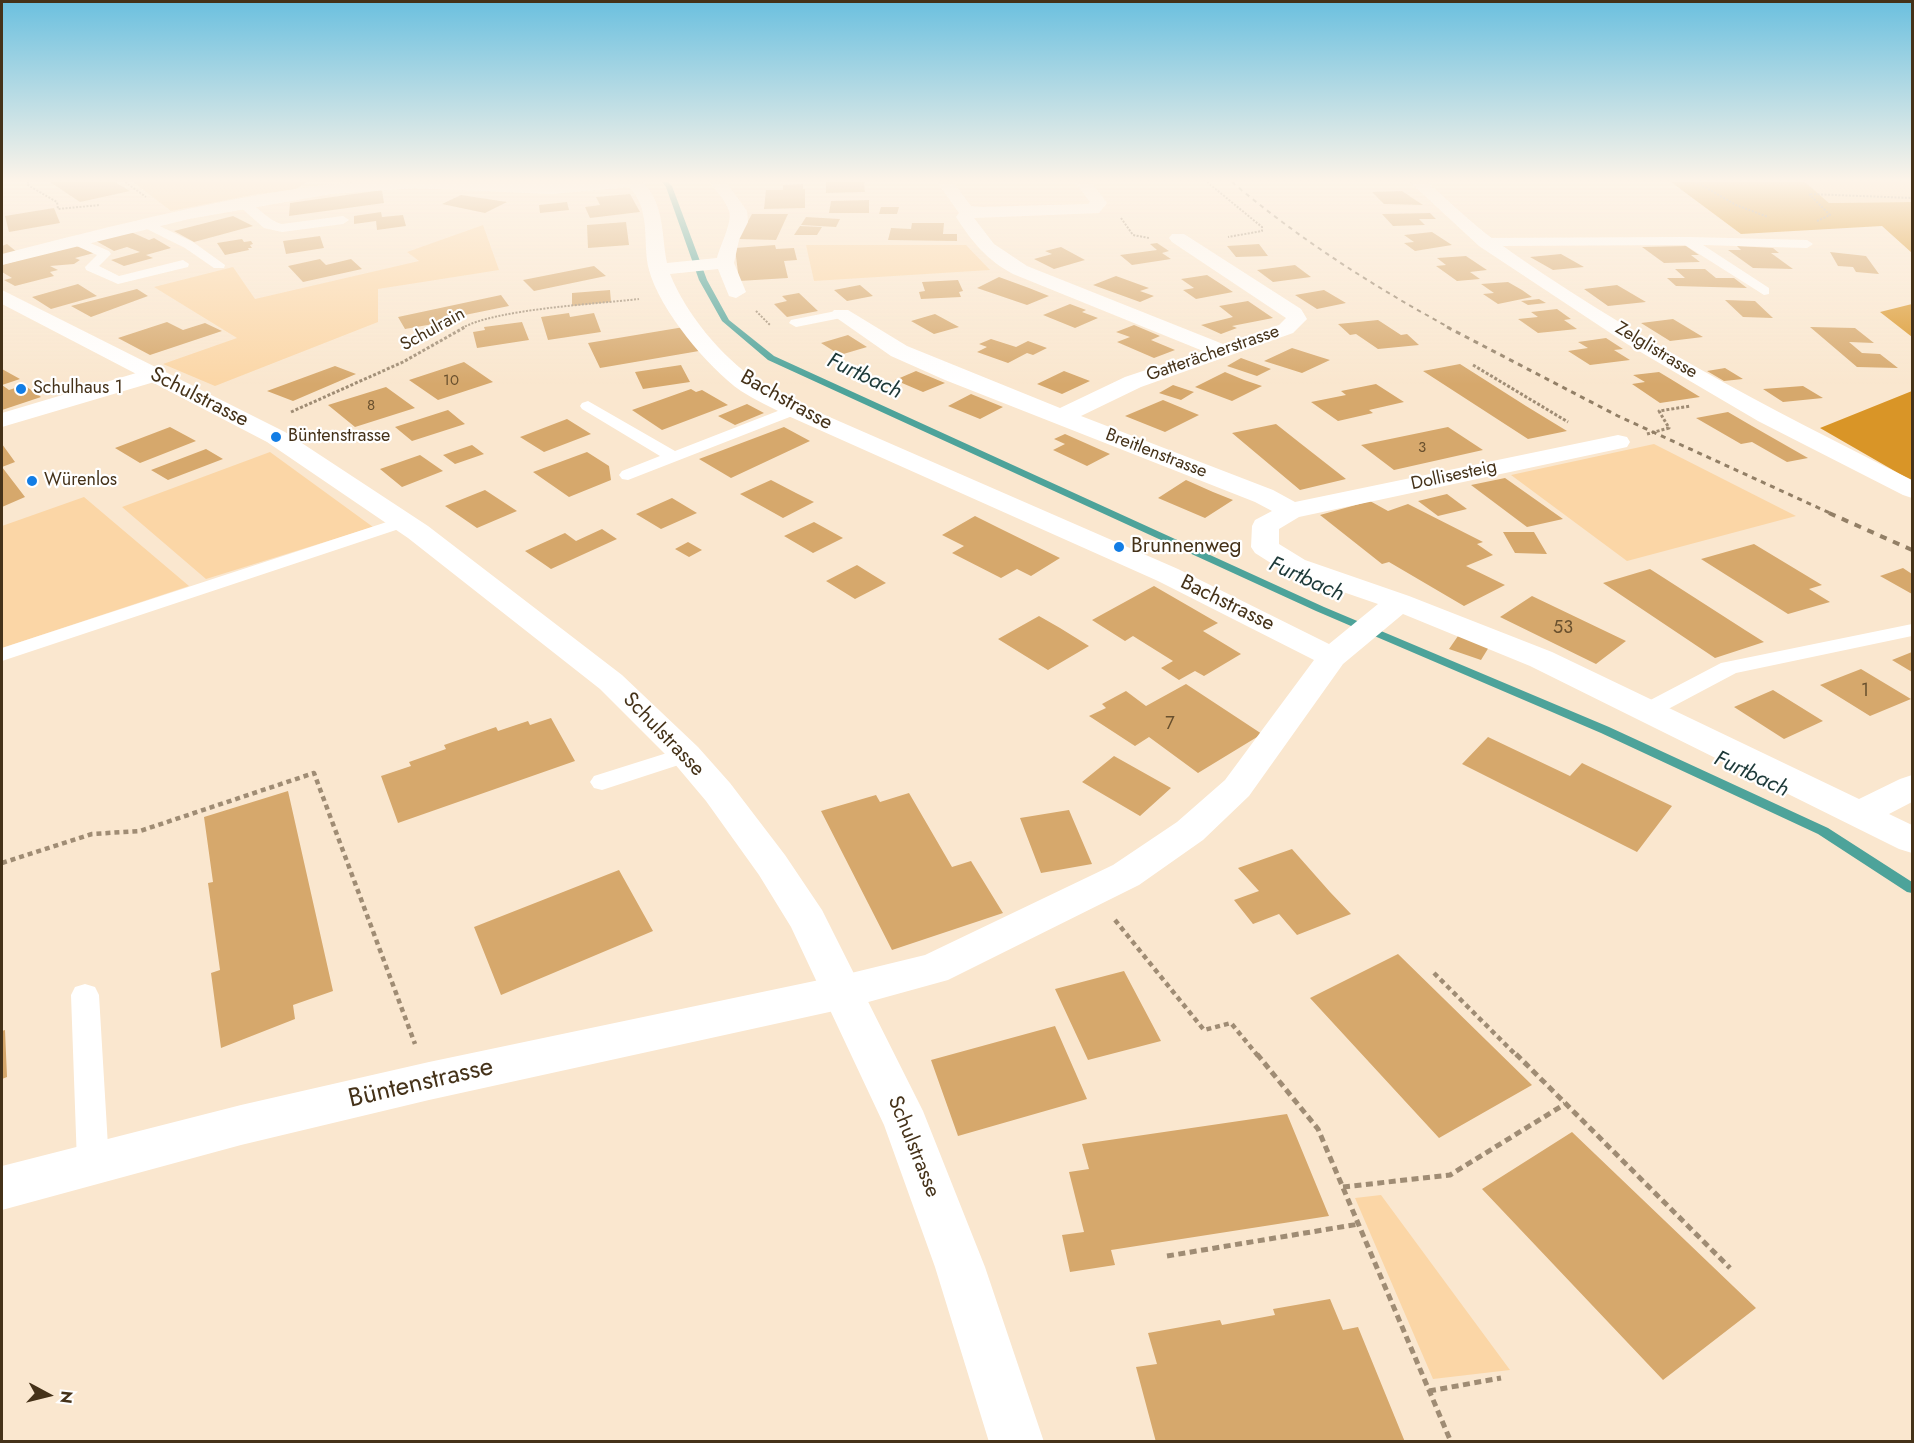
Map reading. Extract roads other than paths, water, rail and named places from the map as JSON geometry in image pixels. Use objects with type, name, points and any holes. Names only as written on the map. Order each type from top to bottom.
[{"type":"street","points":[[2,260],[44,249]]},
{"type":"street","name":"Bachstrasse","points":[[662,249],[667,268],[669,296],[717,358],[748,386],[794,410],[1341,649]]},
{"type":"street","points":[[720,263],[726,249]]},
{"type":"street","points":[[985,249],[1020,270],[1220,351]]},
{"type":"street","name":"Gatterächerstrasse","points":[[1061,417],[1133,382],[1286,329],[1297,320],[1294,313],[1196,249]]},
{"type":"street","name":"Zelglistrasse","points":[[1496,249],[1634,340],[1766,416],[1912,490]]},
{"type":"street","points":[[667,268],[720,263]]},
{"type":"street","points":[[720,263],[736,292]]},
{"type":"street","name":"Schulstrasse","points":[[2,296],[276,437],[402,522],[611,682],[686,755],[718,792],[772,866],[808,921],[843,992],[907,1125],[960,1267],[1017,1442]]},
{"type":"street","name":"Breitlenstrasse","points":[[841,314],[899,351],[953,375],[1264,496],[1291,511]]},
{"type":"street","points":[[2,420],[153,375]]},
{"type":"street","name":"Dollisesteig","points":[[1291,511],[1611,443]]},
{"type":"street","points":[[1291,511],[1264,526],[1265,547],[1295,566],[1394,607],[1541,659],[1861,813],[1912,840]]},
{"type":"street","points":[[843,992],[934,969],[1126,874],[1190,831],[1237,788],[1341,649],[1394,607]]},
{"type":"street","points":[[1861,813],[1912,787]]},
{"type":"street","name":"Büntenstrasse","points":[[2,1188],[93,1163],[429,1081],[843,992]]},
{"type":"lane","points":[[95,249],[105,254],[91,267],[118,280],[183,264]]},
{"type":"lane","points":[[196,249],[219,265]]},
{"type":"lane","points":[[1701,249],[1764,291]]},
{"type":"lane","points":[[796,323],[841,314]]},
{"type":"lane","points":[[588,406],[673,456]]},
{"type":"lane","points":[[628,475],[794,410]]},
{"type":"lane","points":[[2,655],[402,522]]},
{"type":"lane","points":[[1647,711],[1729,668],[1912,630]]},
{"type":"lane","points":[[602,782],[686,755]]},
{"type":"lane","points":[[85,995],[93,1163]]},
{"type":"waterway","name":"Furtbach","points":[[692,249],[703,280],[726,321],[771,358],[1320,609],[1605,730],[1823,831],[1912,888]]},
{"type":"railway","points":[[1320,249],[1450,328]]},
{"type":"railway","points":[[1447,327],[1618,416],[1832,514]]},
{"type":"railway","points":[[1829,513],[1912,550]]},
{"type":"place","name":"Schulhaus 1","points":[[21,389]]},
{"type":"place","name":"Büntenstrasse","points":[[276,437]]},
{"type":"place","name":"Würenlos","points":[[32,481]]},
{"type":"place","name":"Brunnenweg","points":[[1119,547]]}]
